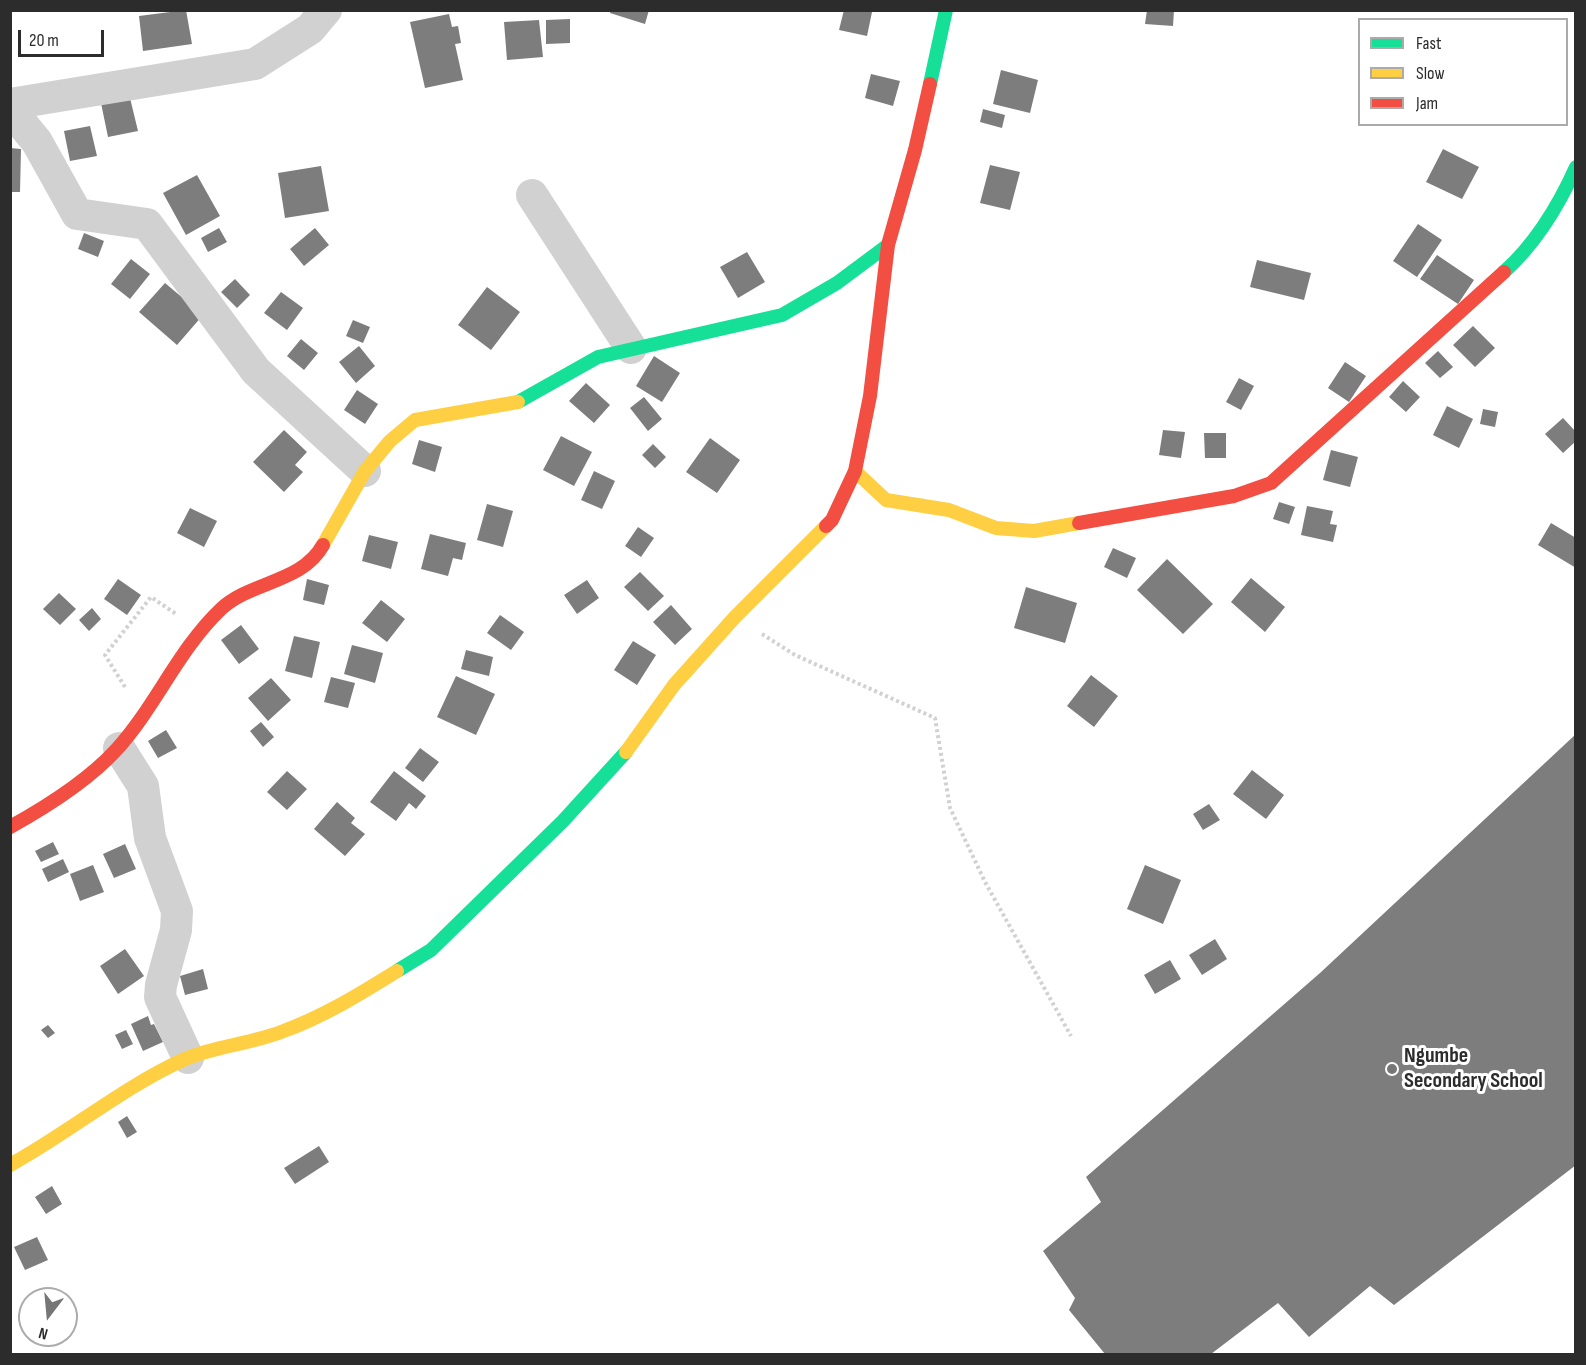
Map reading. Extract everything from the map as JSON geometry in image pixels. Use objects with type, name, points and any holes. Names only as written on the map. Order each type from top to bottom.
[{"type":"street","points":[[10,104],[255,64],[310,28],[326,10]]},
{"type":"street","points":[[10,1166],[52,1142],[146,1078],[188,1058],[280,1033],[332,1011],[431,950],[563,821],[627,751],[674,685],[735,617],[832,520],[855,471],[870,396],[888,246],[915,150],[946,10]]},
{"type":"street","points":[[10,109],[37,142],[77,214],[147,224],[256,371],[365,471]]},
{"type":"street","points":[[855,471],[886,500],[949,510],[996,528],[1034,531],[1234,496],[1271,483],[1515,262],[1561,201],[1575,167]]},
{"type":"street","points":[[532,195],[631,348]]},
{"type":"street","points":[[10,827],[57,801],[119,748],[199,630],[232,599],[309,565],[318,555],[365,471],[390,441],[415,420],[521,401],[598,357],[782,315],[837,283],[888,246]]},
{"type":"street","points":[[119,748],[143,786],[150,837],[177,911],[176,930],[161,985],[160,997],[188,1058]]},
{"type":"path","points":[[141,713],[105,655],[150,597],[199,630]]},
{"type":"path","points":[[735,617],[795,655],[934,718],[950,808],[985,882],[1071,1036]]},
{"type":"building","points":[[186,10],[192,44],[143,51],[139,16]]},
{"type":"building","points":[[611,10],[649,10],[645,24],[610,13]]},
{"type":"building","points":[[844,10],[872,12],[867,36],[839,30]]},
{"type":"building","points":[[1147,10],[1174,10],[1173,26],[1145,24]]},
{"type":"building","points":[[449,14],[452,27],[458,26],[461,43],[455,44],[463,80],[425,88],[410,22]]},
{"type":"building","points":[[570,19],[570,43],[546,44],[546,20]]},
{"type":"building","points":[[539,20],[543,57],[507,60],[504,22]]},
{"type":"building","points":[[1001,70],[1038,80],[1030,113],[993,104]]},
{"type":"building","points":[[871,74],[900,81],[893,106],[865,98]]},
{"type":"building","points":[[130,98],[138,131],[108,137],[101,103]]},
{"type":"building","points":[[983,109],[1005,115],[1002,128],[980,122]]},
{"type":"building","points":[[90,126],[97,156],[70,161],[64,131]]},
{"type":"building","points":[[10,148],[21,149],[20,192],[10,192]]},
{"type":"building","points":[[1443,149],[1479,167],[1462,199],[1426,182]]},
{"type":"building","points":[[990,165],[1020,172],[1010,210],[980,203]]},
{"type":"building","points":[[321,166],[329,211],[285,218],[278,173]]},
{"type":"building","points":[[197,175],[220,216],[186,235],[163,193]]},
{"type":"building","points":[[1418,224],[1442,240],[1417,277],[1393,261]]},
{"type":"building","points":[[219,228],[227,242],[208,252],[201,238]]},
{"type":"building","points":[[315,228],[329,245],[304,266],[290,249]]},
{"type":"building","points":[[84,233],[104,241],[98,257],[78,249]]},
{"type":"building","points":[[747,252],[765,282],[738,298],[720,267]]},
{"type":"building","points":[[1437,255],[1474,280],[1458,304],[1420,279]]},
{"type":"building","points":[[131,259],[150,274],[130,299],[111,284]]},
{"type":"building","points":[[1257,260],[1311,273],[1304,300],[1250,287]]},
{"type":"building","points":[[235,279],[250,295],[237,308],[221,292]]},
{"type":"building","points":[[165,283],[203,315],[177,345],[139,312]]},
{"type":"building","points":[[487,287],[520,312],[491,350],[458,325]]},
{"type":"building","points":[[281,292],[303,308],[287,330],[264,313]]},
{"type":"building","points":[[353,320],[370,327],[363,343],[346,336]]},
{"type":"building","points":[[1473,326],[1495,348],[1475,367],[1453,345]]},
{"type":"building","points":[[301,339],[318,353],[304,370],[287,356]]},
{"type":"building","points":[[359,346],[375,366],[356,383],[339,362]]},
{"type":"building","points":[[1438,351],[1453,367],[1440,378],[1425,363]]},
{"type":"building","points":[[654,356],[680,373],[662,402],[636,386]]},
{"type":"building","points":[[1345,362],[1366,376],[1349,402],[1328,388]]},
{"type":"building","points":[[1239,378],[1254,386],[1241,410],[1226,402]]},
{"type":"building","points":[[1403,381],[1420,397],[1406,412],[1389,397]]},
{"type":"building","points":[[586,383],[610,405],[594,423],[569,401]]},
{"type":"building","points":[[357,390],[378,404],[365,424],[344,410]]},
{"type":"building","points":[[644,397],[662,419],[648,431],[630,408]]},
{"type":"building","points":[[1447,406],[1473,419],[1459,448],[1433,435]]},
{"type":"building","points":[[1483,409],[1498,412],[1495,427],[1480,424]]},
{"type":"building","points":[[1563,418],[1576,432],[1576,441],[1563,453],[1545,434]]},
{"type":"building","points":[[284,430],[307,452],[295,465],[303,472],[284,492],[253,462]]},
{"type":"building","points":[[1163,430],[1185,432],[1181,458],[1159,455]]},
{"type":"building","points":[[1204,433],[1226,433],[1226,458],[1205,458]]},
{"type":"building","points":[[561,436],[592,452],[574,486],[543,470]]},
{"type":"building","points":[[710,438],[740,460],[717,493],[686,472]]},
{"type":"building","points":[[419,440],[442,447],[435,472],[412,464]]},
{"type":"building","points":[[653,444],[666,457],[655,468],[642,455]]},
{"type":"building","points":[[1331,450],[1358,457],[1350,487],[1323,480]]},
{"type":"building","points":[[594,471],[615,481],[602,509],[581,500]]},
{"type":"building","points":[[1279,502],[1295,507],[1289,524],[1273,519]]},
{"type":"building","points":[[487,504],[513,511],[503,547],[477,540]]},
{"type":"building","points":[[1307,506],[1333,511],[1330,524],[1337,525],[1333,542],[1301,535]]},
{"type":"building","points":[[190,508],[217,521],[204,547],[177,533]]},
{"type":"building","points":[[1551,523],[1576,538],[1576,568],[1538,545]]},
{"type":"building","points":[[638,527],[654,538],[641,557],[625,546]]},
{"type":"building","points":[[430,534],[466,543],[462,560],[453,558],[448,576],[421,569]]},
{"type":"building","points":[[369,535],[398,542],[391,569],[362,561]]},
{"type":"building","points":[[1113,548],[1136,558],[1127,578],[1104,567]]},
{"type":"building","points":[[1167,559],[1213,604],[1183,634],[1137,590]]},
{"type":"building","points":[[640,572],[664,596],[648,611],[624,587]]},
{"type":"building","points":[[1251,578],[1285,607],[1265,632],[1231,602]]},
{"type":"building","points":[[118,579],[141,595],[127,615],[104,599]]},
{"type":"building","points":[[307,579],[329,585],[324,605],[303,600]]},
{"type":"building","points":[[587,580],[599,598],[577,614],[564,595]]},
{"type":"building","points":[[1026,587],[1077,603],[1065,643],[1014,628]]},
{"type":"building","points":[[59,593],[76,609],[60,625],[43,609]]},
{"type":"building","points":[[381,600],[405,619],[387,642],[362,623]]},
{"type":"building","points":[[671,605],[692,629],[675,645],[653,622]]},
{"type":"building","points":[[92,608],[101,619],[89,631],[79,620]]},
{"type":"building","points":[[500,615],[524,632],[511,650],[487,633]]},
{"type":"building","points":[[241,625],[259,649],[239,664],[221,640]]},
{"type":"building","points":[[294,636],[320,642],[312,678],[285,671]]},
{"type":"building","points":[[633,641],[656,655],[637,685],[614,670]]},
{"type":"building","points":[[352,645],[383,653],[375,683],[344,674]]},
{"type":"building","points":[[466,650],[493,657],[489,676],[461,669]]},
{"type":"building","points":[[1091,675],[1118,696],[1094,727],[1067,706]]},
{"type":"building","points":[[456,676],[495,694],[476,735],[437,717]]},
{"type":"building","points":[[331,677],[355,683],[348,708],[324,702]]},
{"type":"building","points":[[271,678],[291,700],[268,721],[248,698]]},
{"type":"building","points":[[261,722],[274,737],[263,747],[250,731]]},
{"type":"building","points":[[166,730],[177,748],[158,758],[148,741]]},
{"type":"building","name":"Ngumbe Secondary School","points":[[1576,734],[1576,1165],[1394,1305],[1370,1286],[1309,1337],[1278,1303],[1211,1354],[1105,1354],[1069,1310],[1075,1298],[1043,1251],[1101,1202],[1086,1177],[1320,973]]},
{"type":"building","points":[[420,748],[439,762],[423,782],[405,768]]},
{"type":"building","points":[[1252,770],[1284,795],[1266,819],[1233,794]]},
{"type":"building","points":[[287,771],[307,789],[287,810],[267,792]]},
{"type":"building","points":[[394,771],[426,796],[416,809],[409,803],[396,821],[370,802]]},
{"type":"building","points":[[337,802],[355,818],[351,823],[365,834],[345,856],[314,829]]},
{"type":"building","points":[[1209,804],[1220,820],[1203,830],[1193,814]]},
{"type":"building","points":[[53,842],[59,854],[41,862],[35,851]]},
{"type":"building","points":[[125,844],[136,869],[114,878],[103,854]]},
{"type":"building","points":[[63,859],[69,872],[48,882],[42,869]]},
{"type":"building","points":[[93,865],[104,892],[80,901],[70,874]]},
{"type":"building","points":[[1145,865],[1181,880],[1163,924],[1127,909]]},
{"type":"building","points":[[1215,939],[1227,959],[1202,975],[1189,955]]},
{"type":"building","points":[[125,949],[144,976],[118,994],[100,966]]},
{"type":"building","points":[[1170,960],[1181,979],[1155,994],[1144,975]]},
{"type":"building","points":[[203,969],[208,989],[185,995],[180,976]]},
{"type":"building","points":[[148,1016],[151,1025],[154,1024],[163,1042],[143,1051],[131,1024]]},
{"type":"building","points":[[48,1025],[55,1033],[48,1038],[41,1030]]},
{"type":"building","points":[[126,1030],[133,1044],[122,1049],[115,1035]]},
{"type":"building","points":[[127,1116],[137,1132],[127,1138],[118,1122]]},
{"type":"building","points":[[319,1146],[329,1162],[295,1184],[284,1168]]},
{"type":"building","points":[[52,1186],[62,1204],[46,1214],[35,1197]]},
{"type":"building","points":[[37,1237],[48,1260],[25,1270],[14,1247]]},
{"type":"traffic: fast","points":[[930,84],[946,10]]},
{"type":"traffic: fast","points":[[1504,272],[1526,249],[1545,223],[1576,167]]},
{"type":"traffic: fast","points":[[518,402],[598,357],[782,315],[837,283],[888,245]]},
{"type":"traffic: fast","points":[[397,971],[431,950],[563,821],[626,752]]},
{"type":"traffic: slow","points":[[323,545],[365,471],[390,441],[415,420],[518,402]]},
{"type":"traffic: slow","points":[[855,471],[886,500],[949,510],[996,528],[1034,531],[1079,523]]},
{"type":"traffic: slow","points":[[626,752],[674,685],[735,617],[826,526]]},
{"type":"traffic: slow","points":[[10,1165],[162,1070],[208,1051],[269,1036],[297,1026],[341,1004],[397,971]]},
{"type":"traffic: jam","points":[[826,526],[832,520],[855,471],[870,396],[888,245],[915,150],[930,84]]},
{"type":"traffic: jam","points":[[1079,523],[1234,496],[1271,483],[1504,272]]},
{"type":"traffic: jam","points":[[10,827],[67,792],[106,761],[144,715],[192,642],[221,609],[233,600],[302,567],[314,558],[323,545]]},
{"type":"place","name":"Ngumbe Secondary School","points":[[1392,1069]]}]
